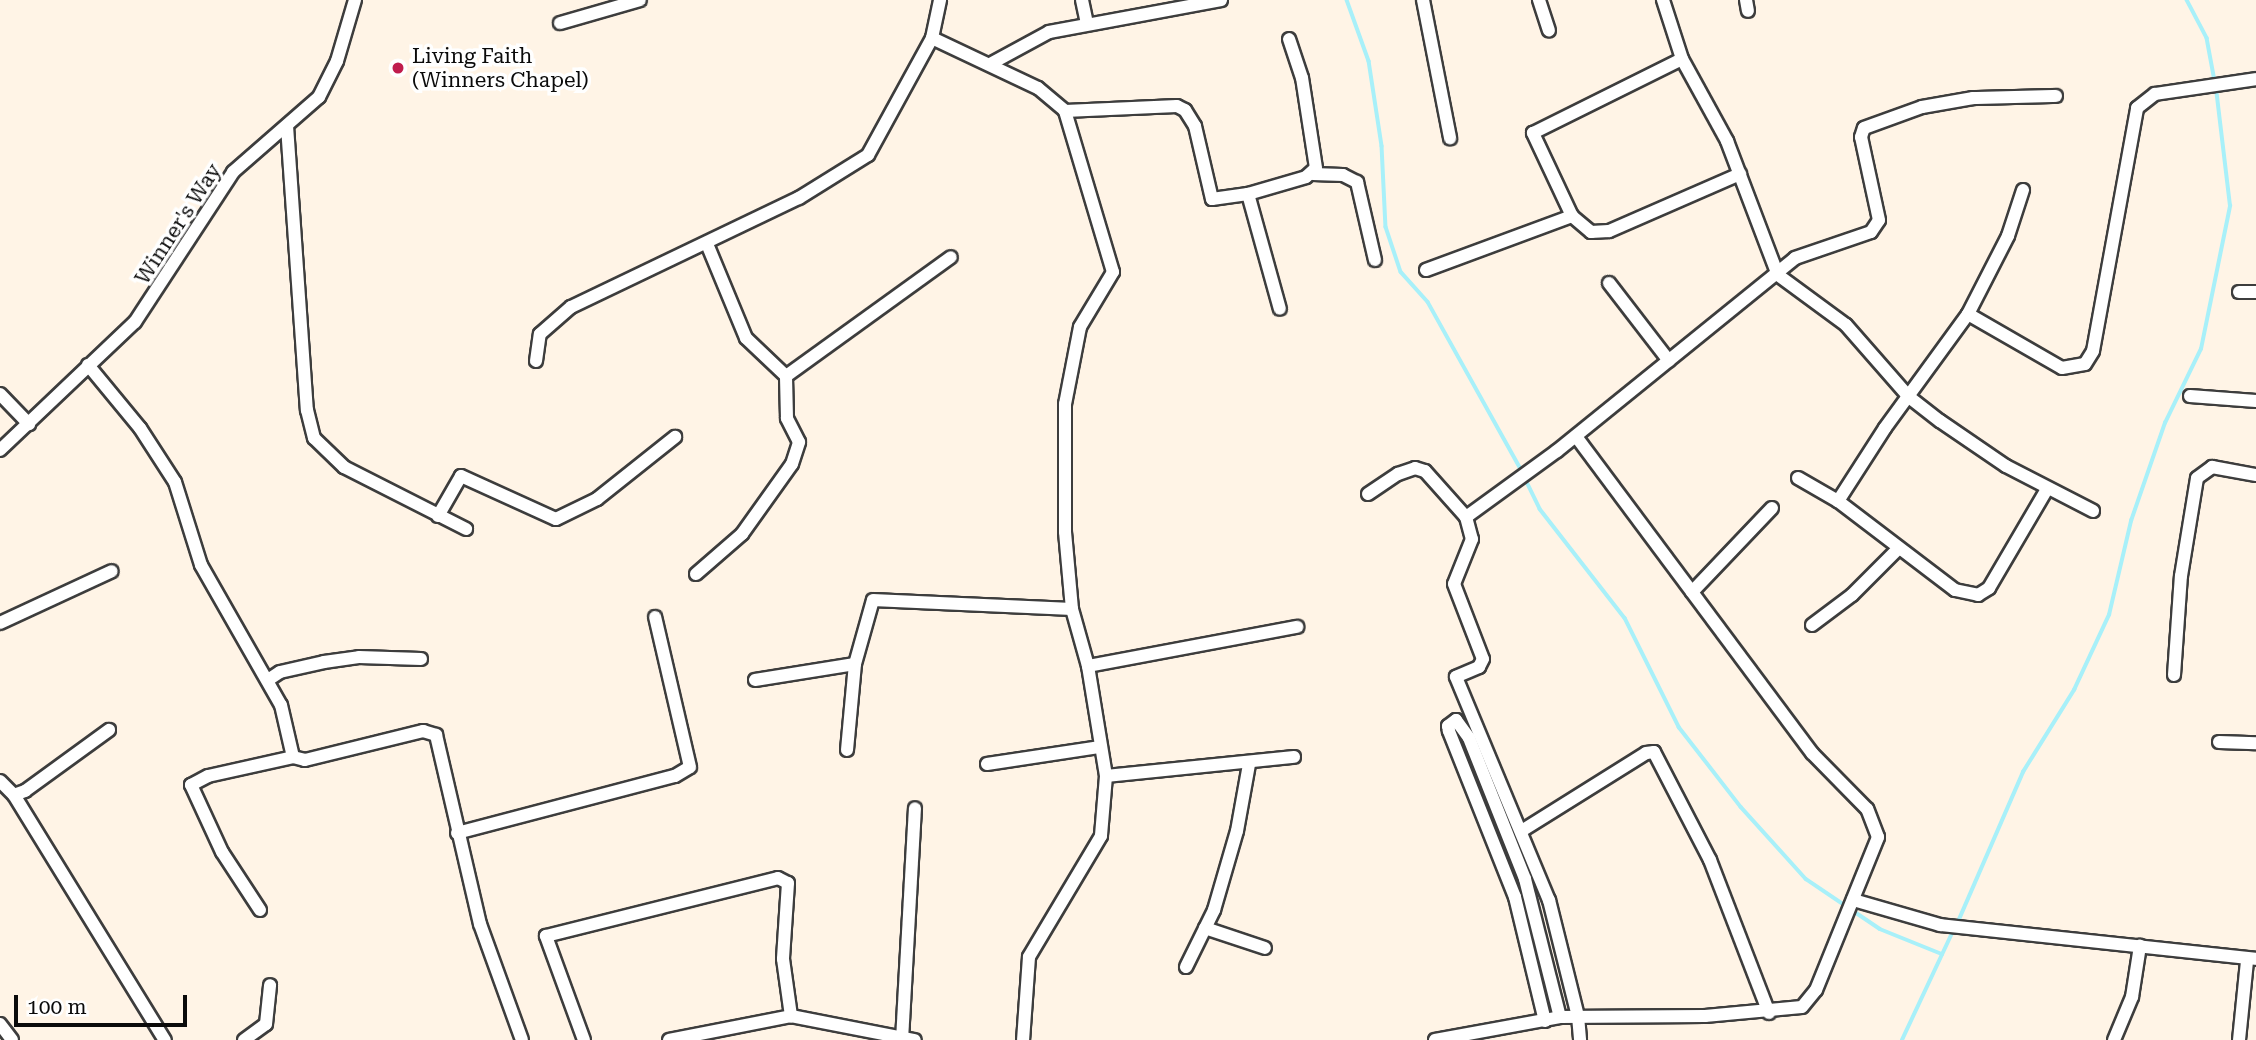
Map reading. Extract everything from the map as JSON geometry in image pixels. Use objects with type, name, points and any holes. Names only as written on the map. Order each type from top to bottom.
[{"type":"street","name":"Winner's Way","points":[[0,450],[141,315],[233,172],[287,126],[326,87],[355,0]]},
{"type":"street","points":[[560,23],[639,0]]},
{"type":"street","points":[[536,361],[540,334],[571,307],[619,280],[707,244],[828,182],[868,155],[933,38],[940,0]]},
{"type":"street","points":[[1082,0],[1087,23]]},
{"type":"street","points":[[992,63],[1049,32],[1221,0]]},
{"type":"street","points":[[1423,0],[1450,138]]},
{"type":"street","points":[[1539,0],[1549,30]]},
{"type":"street","points":[[1664,0],[1682,59],[1714,111],[1778,275],[1846,325],[1909,397],[2006,466],[2093,511]]},
{"type":"street","points":[[933,38],[992,63],[1038,88],[1065,111],[1113,272],[1080,327],[1065,404],[1065,532],[1072,609],[1088,666],[1099,747],[1106,776],[1097,846],[1029,957],[1023,1040]]},
{"type":"street","points":[[1289,38],[1302,78],[1313,174]]},
{"type":"street","points":[[1682,59],[1533,133],[1572,216],[1591,232],[1609,231],[1740,174]]},
{"type":"street","points":[[1968,314],[2062,368],[2085,364],[2093,351],[2137,108],[2155,94],[2256,79]]},
{"type":"street","points":[[1466,517],[1576,436],[1778,275],[1795,258],[1856,240],[1875,227],[1879,220],[1861,137],[1864,128],[1922,107],[1973,98],[2056,96]]},
{"type":"street","points":[[1065,111],[1177,106],[1195,126],[1212,199],[1248,194],[1313,174],[1343,175],[1357,182],[1375,260]]},
{"type":"street","points":[[287,126],[307,410],[314,438],[344,467],[466,529]]},
{"type":"street","points":[[1838,501],[1968,314],[2008,236],[2023,190]]},
{"type":"street","points":[[1248,194],[1280,309]]},
{"type":"street","points":[[1426,270],[1572,216]]},
{"type":"street","points":[[696,574],[742,534],[792,464],[799,443],[787,418],[786,376],[746,338],[707,244]]},
{"type":"street","points":[[786,376],[951,257]]},
{"type":"street","points":[[1609,283],[1669,361]]},
{"type":"street","points":[[2239,292],[2256,292]]},
{"type":"street","points":[[89,365],[140,428],[175,482],[201,565],[284,712],[293,757]]},
{"type":"street","points":[[0,394],[29,424]]},
{"type":"street","points":[[2190,396],[2256,401]]},
{"type":"street","points":[[1435,1040],[1487,1036],[1560,1017],[1769,1013],[1802,1006],[1816,990],[1874,849],[1875,821],[1812,753],[1576,436]]},
{"type":"street","points":[[438,516],[456,478],[461,476],[556,519],[606,493],[675,438]]},
{"type":"street","points":[[2174,675],[2182,576],[2197,478],[2202,470],[2212,467],[2256,475]]},
{"type":"street","points":[[1368,494],[1398,474],[1415,468],[1426,471],[1466,517],[1472,539],[1454,584],[1483,659],[1479,667],[1456,677],[1523,830],[1549,900],[1578,1016],[1580,1040]]},
{"type":"street","points":[[1798,478],[1838,501],[1955,590],[1978,595],[1989,588],[2047,489]]},
{"type":"street","points":[[1692,592],[1772,508]]},
{"type":"street","points":[[1812,625],[1852,595],[1899,548]]},
{"type":"street","points":[[0,623],[113,571]]},
{"type":"street","points":[[847,750],[855,664],[873,600],[1072,609]]},
{"type":"street","points":[[457,833],[675,776],[690,767],[656,617]]},
{"type":"street","points":[[1088,666],[1297,627]]},
{"type":"street","points":[[268,680],[280,672],[359,657],[421,659]]},
{"type":"street","points":[[755,680],[855,664]]},
{"type":"street","points":[[1545,1021],[1515,897],[1449,731],[1448,726],[1456,720],[1469,738],[1525,879],[1560,1017]]},
{"type":"street","points":[[14,795],[109,730]]},
{"type":"street","points":[[260,909],[222,852],[191,785],[208,776],[293,757],[305,760],[431,732],[441,746],[457,833],[495,971],[522,1040]]},
{"type":"street","points":[[2219,742],[2256,743]]},
{"type":"street","points":[[987,764],[1099,747]]},
{"type":"street","points":[[1523,830],[1646,753],[1654,752],[1710,860],[1769,1013]]},
{"type":"street","points":[[1106,776],[1249,764],[1294,757]]},
{"type":"street","points":[[1186,967],[1205,929],[1237,831],[1249,764]]},
{"type":"street","points":[[0,781],[14,795],[165,1040]]},
{"type":"street","points":[[669,1040],[791,1016],[907,1039],[915,808]]},
{"type":"street","points":[[584,1040],[546,936],[778,878],[788,883],[783,959],[791,1016]]},
{"type":"street","points":[[1851,906],[1940,925],[2252,960],[2239,1040]]},
{"type":"street","points":[[1205,929],[1265,948]]},
{"type":"street","points":[[2114,1040],[2132,997],[2140,946]]},
{"type":"street","points":[[244,1040],[266,1024],[270,985]]},
{"type":"street","points":[[0,1024],[12,1040]]},
{"type":"street","points":[[730,1026],[734,1040]]},
{"type":"waterway","points":[[1347,0],[1369,61],[1382,146],[1386,227],[1401,272],[1428,302],[1522,471]]},
{"type":"waterway","points":[[2187,0],[2207,38],[2215,81]]},
{"type":"waterway","points":[[1957,924],[2023,772],[2074,690],[2109,615],[2131,521],[2165,423],[2201,349],[2230,206],[2216,89]]},
{"type":"waterway","points":[[1525,478],[1540,509],[1625,618],[1679,727],[1741,807],[1806,879],[1880,929],[1942,954]]},
{"type":"waterway","points":[[1902,1040],[1953,931]]},
{"type":"place","name":"Living Faith (Winners Chapel)","points":[[398,68]]}]
